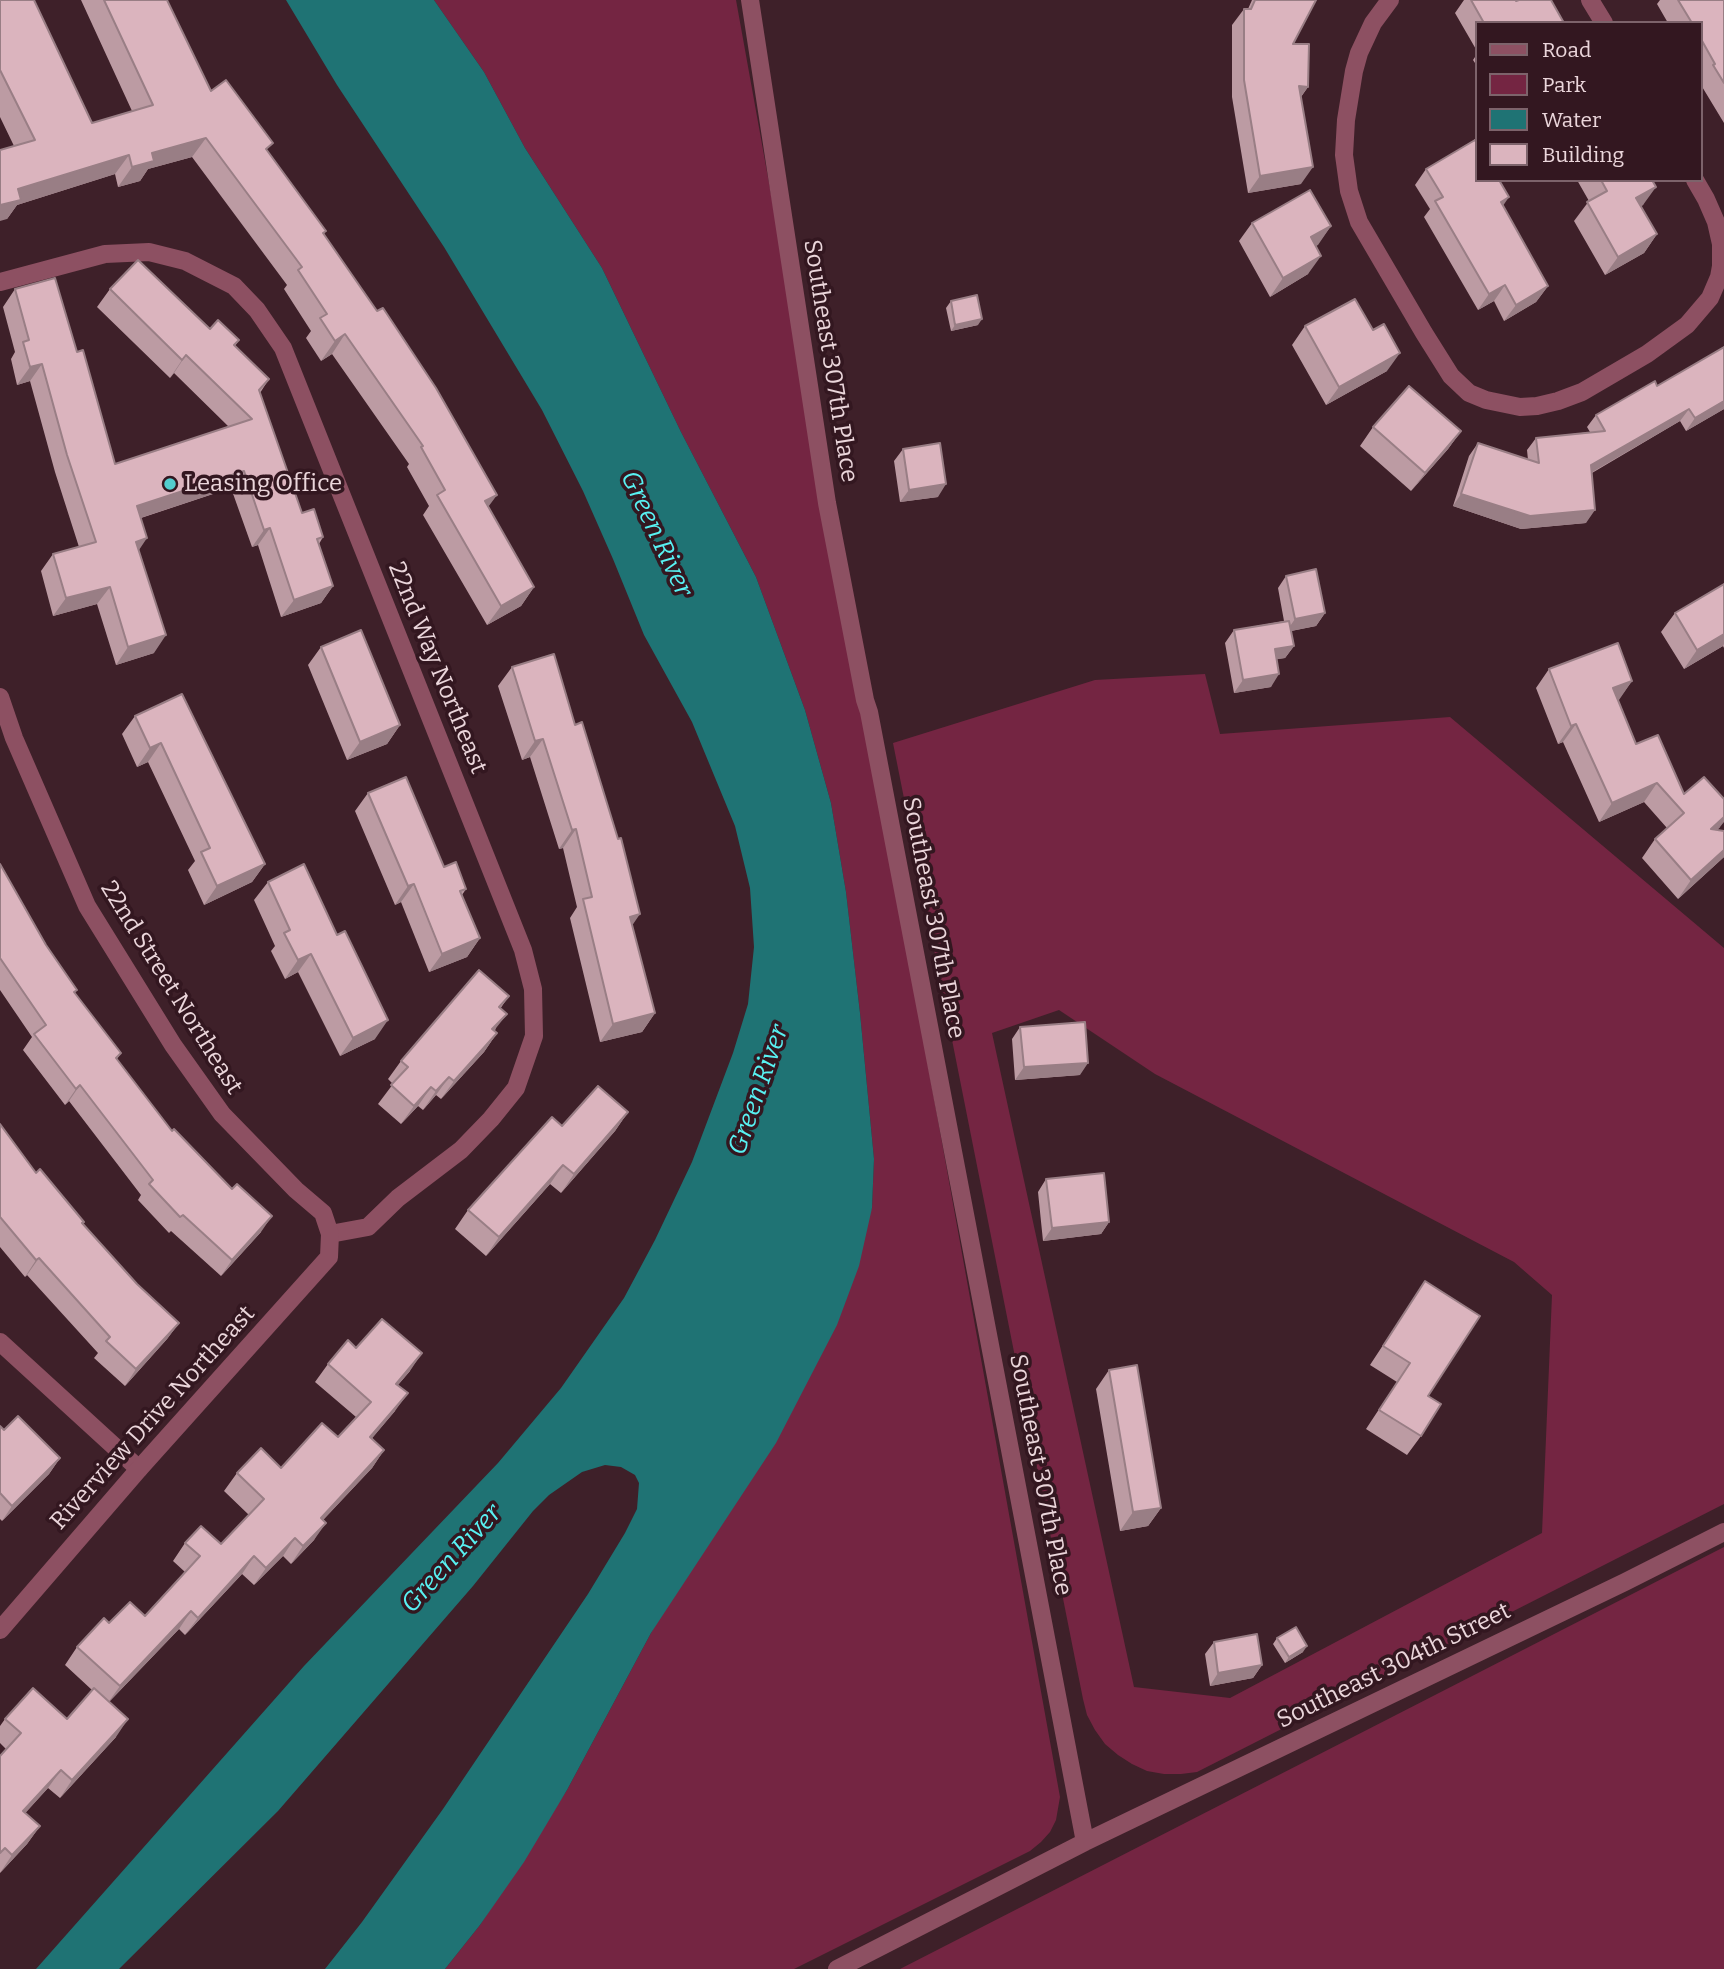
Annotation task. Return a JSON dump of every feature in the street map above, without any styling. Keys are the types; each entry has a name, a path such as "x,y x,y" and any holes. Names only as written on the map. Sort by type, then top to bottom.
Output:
{"street":[{"name":"Southeast 307th Place","path":"750,0 827,503 1085,1842"},
{"path":"1390,0 1373,23 1354,71 1346,120 1345,172 1359,222 1443,365 1469,393 1486,400 1520,407 1558,401 1582,391 1687,325 1710,298 1719,277 1722,256 1716,222 1696,182"},
{"path":"1590,0 1603,21"},
{"name":"22nd Way Northeast","path":"0,282 105,254 149,252 186,261 234,286 257,310 283,348 523,950 533,989 534,1036 516,1088 491,1119 460,1150 398,1198 368,1227 330,1234"},
{"name":"22nd Street Northeast","path":"0,697 14,738 87,906 173,1045 222,1114 296,1190 323,1213 330,1234"},
{"name":"Riverview Drive Northeast","path":"0,1630 139,1469 329,1257 330,1234"},
{"path":"0,1342 139,1469"},
{"name":"Southeast 304th Street","path":"837,1969 1085,1842 1724,1532"}],"green space":[{"path":"434,0 736,0 1060,1797 1056,1820 1050,1832 1030,1851 794,1969 445,1969 480,1925 567,1790 651,1633 872,1208 874,1159 846,892 831,803 805,710 756,577 681,432 602,268 525,148 484,72"},
{"path":"1205,674 1220,734 1450,717 1724,948 1724,1504 1197,1772 1181,1774 1147,1771 1132,1764 1105,1744 1087,1715 893,743 1095,680","holes":["1059,1010 1155,1074 1514,1262 1552,1295 1542,1533 1230,1698 1134,1687 992,1033"]},
{"path":"1724,1547 1724,1969 900,1969"}],"water":[{"name":"Green River","path":"286,0 434,0 484,72 525,148 602,268 681,432 756,577 805,710 831,803 846,892 860,1013 874,1159 872,1208 859,1266 837,1325 776,1443 651,1633 567,1790 524,1862 445,1969 325,1969 443,1809 588,1594 625,1533 637,1509 639,1483 635,1475 621,1467 605,1465 582,1472 549,1495 533,1511 473,1586 278,1811 119,1969 36,1969 304,1666 498,1463 561,1388 624,1298 655,1240 692,1162 733,1053 748,1004 754,947 750,888 735,826 692,722 644,635 583,491 542,410 444,247 337,85"}],"building":[{"path":"0,0 34,0 92,123 153,105 104,0 167,0 211,91 226,80 273,143 266,149 326,231 323,233 377,311 383,308 436,388 497,495 485,501 534,587 501,606 437,495 445,490 421,447 423,446 345,334 335,341 320,318 327,314 298,270 302,267 206,138 152,153 154,161 132,167 129,155 18,189 21,200 0,205 0,150 35,140 0,70"},
{"path":"1255,0 1316,0 1293,44 1309,44 1308,87 1299,86 1313,167 1260,176 1244,80 1244,9 1251,9"},
{"path":"1471,0 1551,0 1563,21 1483,21"},
{"path":"1678,0 1724,0 1724,83 1703,43 1703,21 1691,21"},
{"path":"1475,140 1476,182 1500,182 1509,197 1501,202 1548,286 1516,305 1505,285 1489,294 1435,201 1443,197 1426,169"},
{"path":"1602,182 1653,182 1656,187 1636,198 1657,234 1618,257 1587,202 1607,191"},
{"path":"1310,190 1331,226 1311,237 1321,256 1283,278 1252,223"},
{"path":"138,260 210,329 218,320 239,340 234,345 269,379 259,390 302,513 314,509 323,537 317,539 333,586 294,600 270,528 264,530 244,471 137,506 147,538 136,542 166,635 128,647 110,587 66,598 53,554 96,542 67,455 42,364 30,367 23,342 29,340 15,289 55,278 77,352 83,350 115,464 252,419 186,355 182,360 110,289"},
{"path":"977,295 982,319 955,325 951,301"},
{"path":"1355,299 1373,330 1384,324 1400,353 1339,387 1305,326"},
{"path":"1724,347 1724,401 1695,418 1689,409 1591,465 1595,510 1530,516 1461,494 1478,443 1539,463 1536,438 1605,431 1596,415 1655,381 1657,386"},
{"path":"1409,386 1461,431 1425,473 1373,427"},
{"path":"940,443 946,484 909,490 903,449"},
{"path":"1316,569 1325,613 1295,619 1286,576"},
{"path":"1724,584 1724,634 1697,650 1675,613"},
{"path":"1289,621 1294,646 1275,649 1279,674 1243,680 1234,630"},
{"path":"361,630 400,725 360,742 321,647"},
{"path":"1618,643 1632,681 1613,688 1636,744 1658,735 1684,794 1704,777 1724,799 1724,817 1711,829 1724,831 1724,850 1691,880 1655,839 1684,813 1657,783 1612,803 1576,724 1571,726 1549,669"},
{"path":"554,654 575,725 582,722 618,839 621,838 640,914 630,917 655,1013 613,1024 583,899 592,897 576,829 572,830 543,739 535,741 512,667"},
{"path":"182,694 265,864 217,886 201,852 210,848 161,743 150,748 135,716"},
{"path":"406,777 444,867 456,862 466,889 460,891 480,938 442,954 414,884 408,886 368,793"},
{"path":"0,864 46,945 77,990 74,992 121,1053 116,1058 172,1131 174,1129 232,1189 237,1184 272,1216 232,1260 183,1215 180,1217 149,1184 153,1180 80,1085 76,1089 34,1034 46,1025 0,958"},
{"path":"304,864 337,935 345,931 388,1020 353,1038 311,954 298,960 284,933 290,930 268,882"},
{"path":"479,970 509,996 499,1007 507,1014 492,1029 497,1033 454,1081 449,1077 436,1091 431,1087 414,1106 391,1085 408,1067 401,1061"},
{"path":"1085,1022 1088,1063 1024,1067 1020,1027"},
{"path":"598,1086 628,1112 574,1174 563,1165 499,1237 468,1210 552,1117 562,1126"},
{"path":"0,1124 36,1173 40,1169 84,1222 82,1223 137,1284 179,1323 136,1369 106,1341 110,1337 39,1258 36,1260 0,1217"},
{"path":"1104,1173 1109,1222 1052,1228 1046,1179"},
{"path":"1425,1281 1480,1316 1428,1396 1441,1404 1421,1436 1379,1410 1410,1363 1383,1346"},
{"path":"382,1319 422,1353 396,1384 408,1393 370,1437 384,1450 321,1518 326,1523 303,1546 295,1538 266,1568 254,1556 198,1618 191,1611 120,1686 77,1647 104,1618 109,1623 130,1602 145,1616 200,1556 185,1543 201,1526 221,1544 264,1499 237,1473 261,1448 281,1468 322,1423 338,1437 371,1402 328,1364 348,1340 356,1348"},
{"path":"1137,1365 1161,1508 1133,1512 1109,1370"},
{"path":"18,1416 60,1458 12,1506 0,1493 0,1426 4,1430"},
{"path":"1296,1627 1307,1646 1289,1657 1277,1638"},
{"path":"1257,1634 1262,1665 1218,1673 1214,1642"},
{"path":"33,1688 67,1719 94,1688 128,1719 72,1780 61,1770 23,1811 40,1826 12,1855 5,1848 0,1853 0,1756 21,1733 5,1719"}],"place":[{"name":"Leasing Office","path":"170,484"}]}
